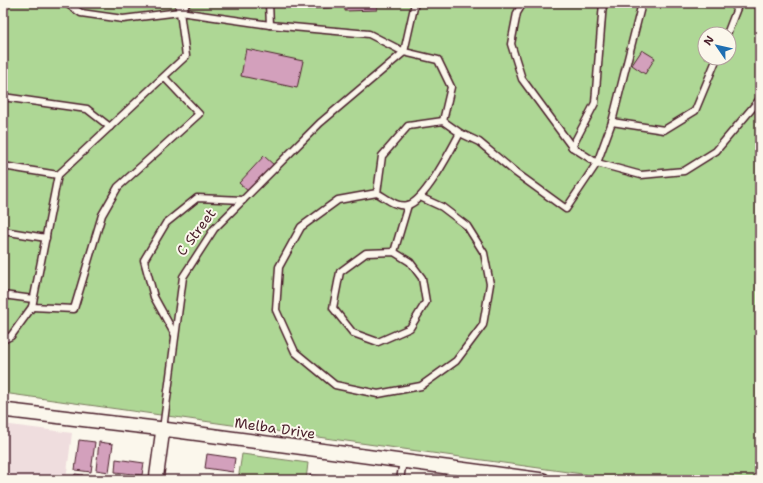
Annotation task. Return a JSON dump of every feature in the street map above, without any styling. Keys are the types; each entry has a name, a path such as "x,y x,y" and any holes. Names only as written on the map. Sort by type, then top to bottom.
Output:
{"street":[{"name":"Melba Drive","path":"3,410 163,429 403,461 468,475 543,480"},
{"name":"C Street","path":"156,480 163,429"}],"lane":[{"path":"66,3 81,13 123,19 180,12 270,25 369,34 404,52 438,60 451,87 443,121"},
{"path":"3,340 11,336 32,307 58,175 186,56 178,3"},
{"path":"180,12 188,3"},
{"path":"269,3 270,25"},
{"path":"404,52 415,3"},
{"path":"523,3 517,13 511,44 522,79 572,147 597,163 641,175 684,171 716,151 760,100"},
{"path":"572,147 595,103 603,3"},
{"path":"377,193 382,156 408,126 443,121 460,133 479,142 515,172 566,209 597,163 612,122 642,3"},
{"path":"730,26 739,3"},
{"name":"C Street","path":"163,429 183,277 214,230 243,200 320,122 404,52"},
{"path":"612,122 664,130 696,111 714,66"},
{"path":"32,307 74,309 102,215 118,187 198,114 164,77"},
{"path":"3,97 87,109 110,127"},
{"path":"420,197 442,208 467,226 484,253 490,284 483,325 456,361 421,386 378,394 335,385 295,352 276,310 279,268 301,226 338,200 377,193 396,204 408,205 420,197 448,156 460,133"},
{"path":"3,166 58,175"},
{"path":"175,335 154,297 144,260 166,223 198,198 243,200"},
{"path":"394,252 408,205"},
{"path":"3,231 46,238"},
{"path":"394,252 410,262 422,278 426,302 410,328 378,342 353,333 333,308 340,272 366,253 394,252"},
{"path":"3,295 34,299"},
{"path":"400,480 403,461"}],"shaded area":[{"path":"3,424 72,433 66,480 3,480"}],"green space":[{"path":"3,3 760,3 760,480 625,480 3,393"},
{"path":"242,454 308,463 306,480 238,480"}],"building":[{"path":"305,3 377,3 377,10 345,11 345,7 305,9"},
{"path":"246,49 303,61 297,88 241,76"},
{"path":"642,50 655,58 645,74 632,65"},
{"path":"264,156 275,166 250,193 239,183"},
{"path":"79,440 95,442 91,472 75,470"},
{"path":"99,442 113,444 109,472 96,470"},
{"path":"207,454 235,458 233,472 205,468"},
{"path":"116,459 144,463 142,475 115,472"},
{"path":"75,474 83,475 83,480 74,480"},
{"path":"310,475 348,480 309,480"},
{"path":"426,477 441,480 426,480"}]}
